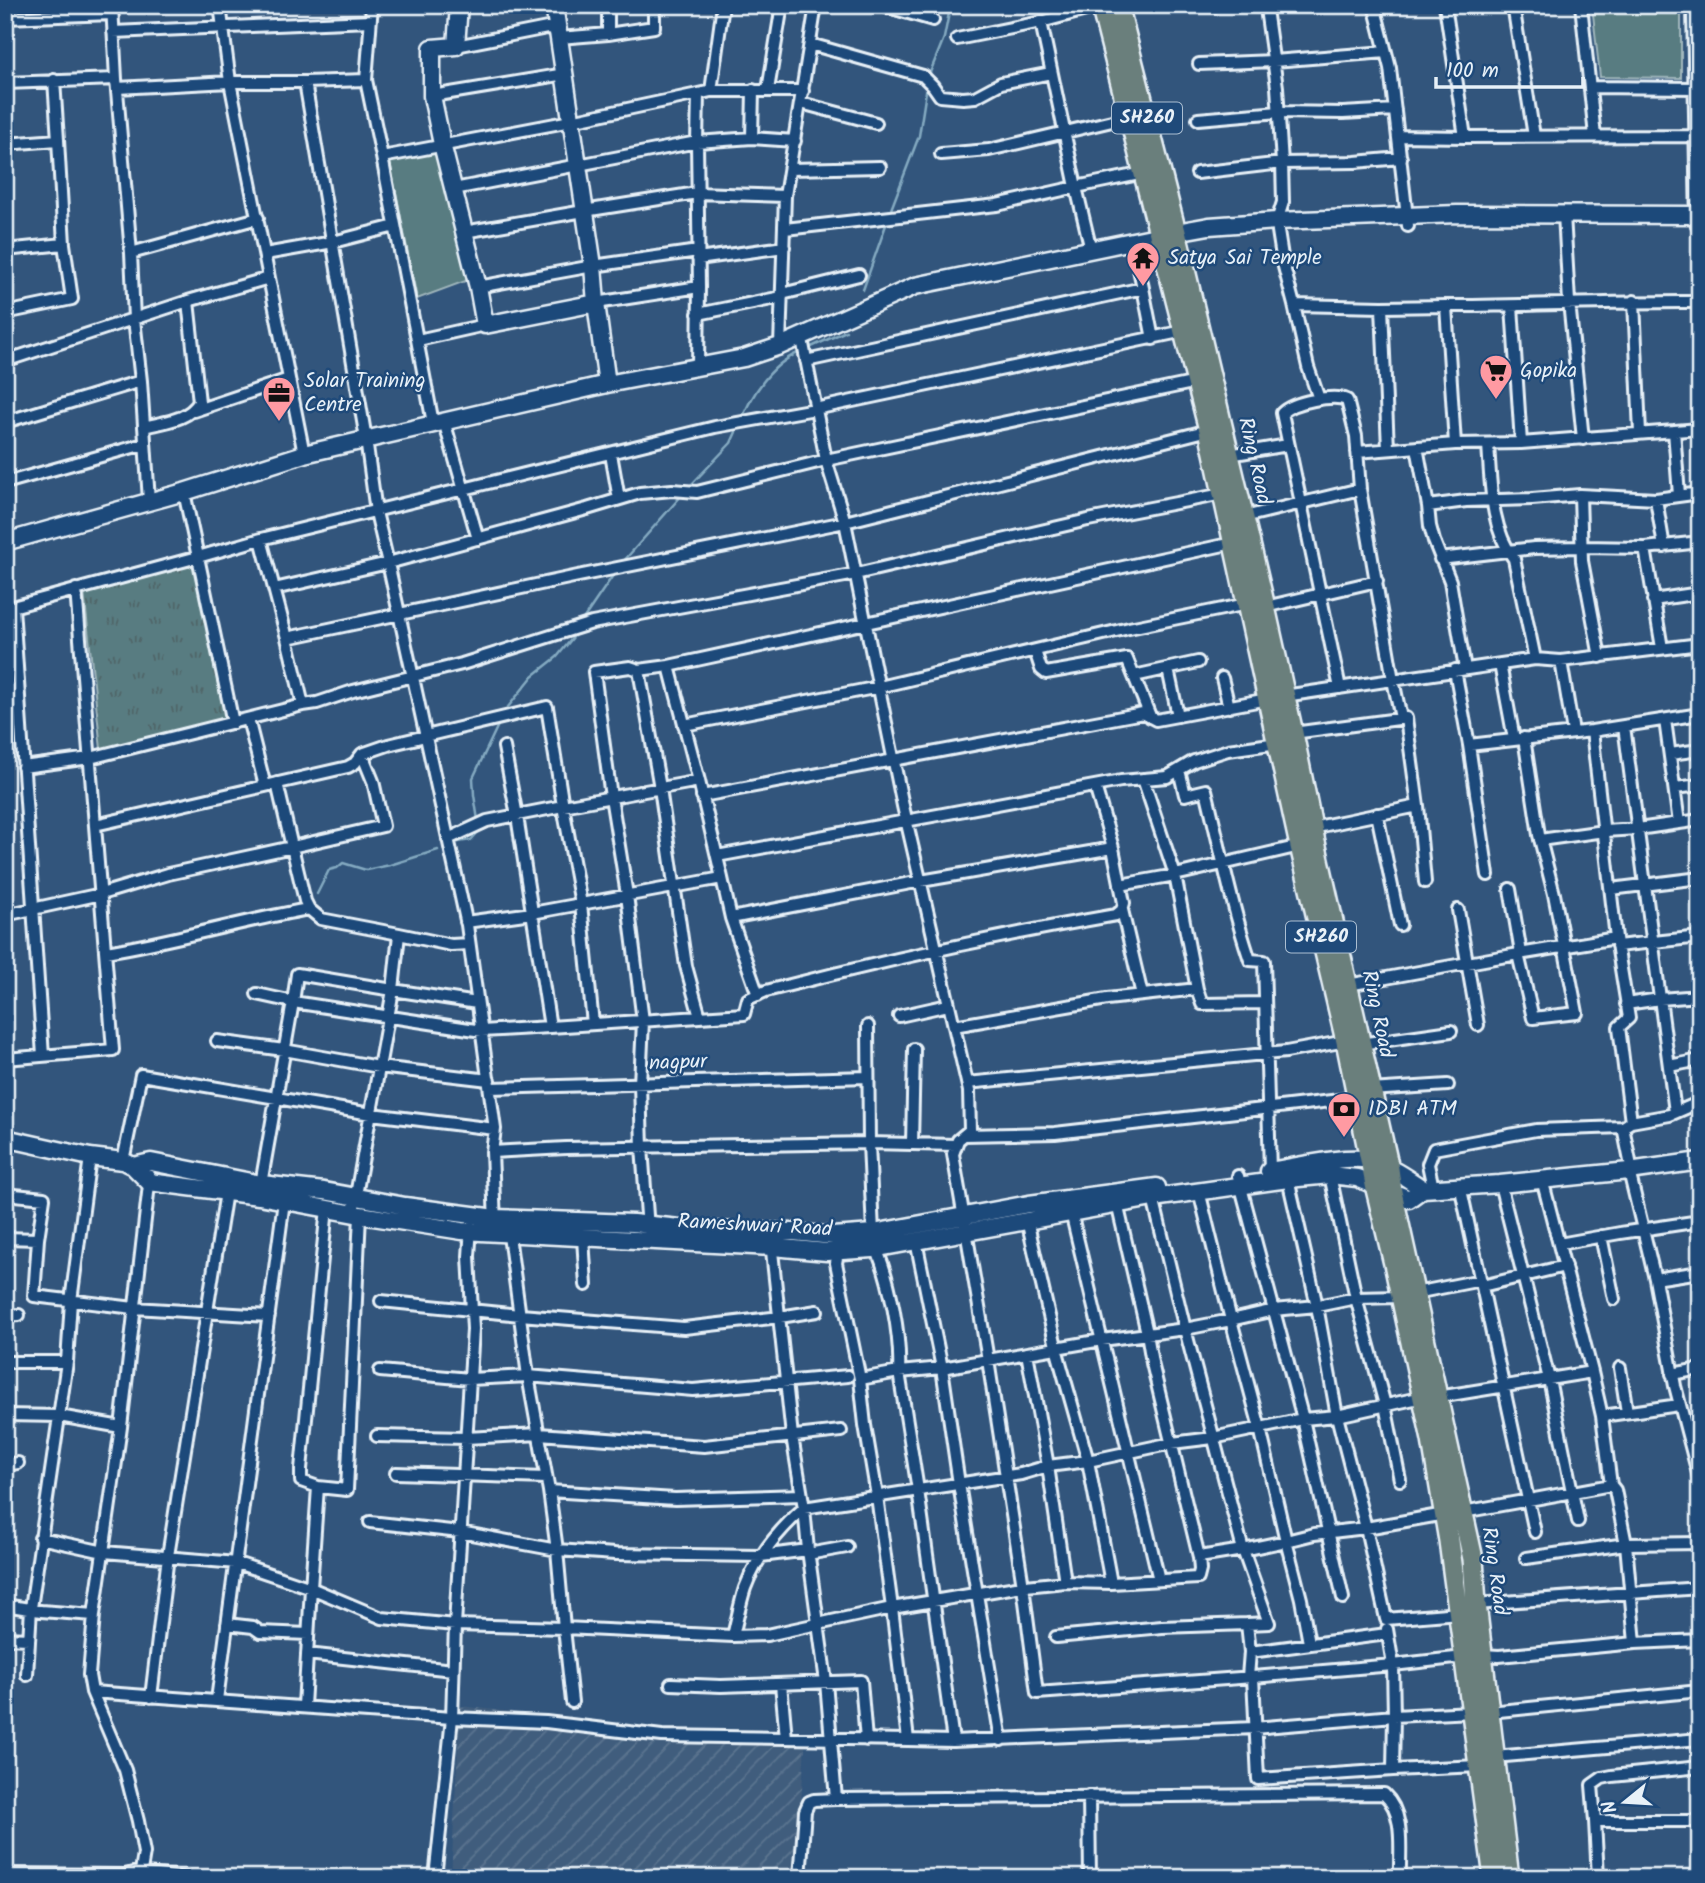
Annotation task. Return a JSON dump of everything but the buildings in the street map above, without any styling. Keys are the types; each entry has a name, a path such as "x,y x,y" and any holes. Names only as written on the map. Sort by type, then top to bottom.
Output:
{"highway":[{"name":"Ring Road","path":"1107,6 1129,117 1144,173 1169,238 1184,331 1233,543 1256,606"},
{"name":"Ring Road","path":"1107,6 1244,517 1256,606 1276,698 1312,828 1348,985 1353,1042"},
{"name":"Ring Road","path":"1286,738 1300,846 1353,1042 1364,1094 1389,1169 1375,1185"},
{"name":"Ring Road","path":"1364,1094 1375,1185 1408,1295 1454,1513 1487,1762 1509,1878"},
{"name":"Ring Road","path":"1487,1762 1494,1878"}],"street":[{"path":"220,5 230,82 304,454"},
{"path":"372,5 366,80 418,340 441,424 478,539"},
{"path":"456,46 459,5"},
{"path":"554,5 593,266 607,384"},
{"path":"608,5 608,34"},
{"path":"559,38 654,27 654,5"},
{"path":"711,91 723,5"},
{"path":"768,90 782,5"},
{"path":"780,346 785,196 816,5"},
{"path":"881,5 933,20"},
{"path":"1374,5 1390,68 1407,221"},
{"path":"1445,5 1465,137"},
{"path":"1513,5 1534,136"},
{"path":"1581,5 1595,135"},
{"path":"441,424 746,366 802,347 917,295 1197,232 1407,221 1457,214 1565,219 1699,220 1693,5"},
{"path":"957,39 1107,6"},
{"path":"5,18 112,9 149,501"},
{"path":"1267,16 1274,61 1282,163 1283,202 1278,226 1283,263 1318,399"},
{"path":"113,32 370,21"},
{"path":"1041,22 1091,250"},
{"path":"485,325 432,96 432,48 456,46 547,28 553,29 559,38"},
{"path":"810,44 923,76 940,96 975,97 1001,83 1051,73"},
{"path":"1199,64 1386,52"},
{"path":"432,96 565,74"},
{"path":"5,83 54,80 117,83 366,80"},
{"path":"5,313 72,299 64,244 54,80"},
{"path":"305,82 367,443 376,512 401,614 466,922 495,1129 492,1152 502,1226 520,1315 557,1550 572,1702"},
{"path":"1590,87 1695,88"},
{"path":"752,138 753,90"},
{"path":"382,157 711,91 803,91"},
{"path":"698,94 698,366"},
{"path":"801,103 876,123"},
{"path":"1198,119 1279,112 1343,113 1395,110"},
{"path":"941,155 989,150 1129,117"},
{"path":"1398,135 1698,136"},
{"path":"454,189 697,142 752,138 795,141"},
{"path":"5,144 58,140"},
{"path":"1197,173 1282,163 1345,163 1401,158"},
{"path":"790,169 880,167"},
{"path":"785,229 997,205 1144,173"},
{"path":"464,232 697,193 785,196"},
{"path":"131,253 258,218"},
{"path":"1565,219 1569,302 1583,439"},
{"path":"265,254 333,242 395,226"},
{"path":"5,250 64,244"},
{"path":"802,347 915,286 1091,250 1134,245"},
{"path":"1134,245 1153,339"},
{"path":"478,287 593,266 784,247"},
{"path":"698,314 859,275"},
{"path":"5,361 188,301 269,278"},
{"path":"418,340 596,303 699,287"},
{"path":"5,542 149,501 185,496 367,443 607,384 744,358 780,346 802,347 1143,288"},
{"path":"188,301 199,402 194,411"},
{"path":"1634,301 1640,433"},
{"path":"1294,305 1382,307 1700,302"},
{"path":"1446,306 1455,444"},
{"path":"1512,306 1521,443"},
{"path":"1382,307 1388,449"},
{"path":"43,1056 9,608 261,539 715,427 815,409 1184,331"},
{"path":"802,347 825,460 845,522 906,820 969,1091 970,1130 960,1140 953,1154 988,1360 1037,1693 1635,1643 1700,1640"},
{"path":"144,427 184,416 289,379"},
{"path":"5,422 141,381"},
{"path":"274,589 388,563 639,493 672,490 697,492 825,460 1197,382"},
{"path":"1340,688 1282,412 1318,399 1341,397 1347,400 1354,426 1360,489 1401,718"},
{"path":"1357,452 1455,444 1488,445 1583,439 1700,429"},
{"path":"287,638 845,522 1209,430"},
{"path":"1674,431 1679,495"},
{"path":"185,496 304,454 367,443"},
{"path":"5,483 144,444"},
{"path":"1229,455 1288,445"},
{"path":"1488,445 1493,501 1501,536 1514,559 1535,659"},
{"path":"1417,447 1430,526 1450,582 1469,745 1488,875"},
{"path":"611,454 619,499"},
{"path":"1244,517 1360,489"},
{"path":"1428,506 1466,501 1580,495 1656,499 1700,493"},
{"path":"23,767 90,758 303,705 317,704 353,691 462,664 592,623 856,574 1088,520 1223,494"},
{"path":"1580,495 1581,547 1600,657"},
{"path":"185,496 233,723"},
{"path":"1656,499 1664,547"},
{"path":"261,539 303,705"},
{"path":"1440,559 1507,550 1645,548 1700,542"},
{"path":"502,1226 648,1233 640,1084 643,1021 628,895 594,672 630,667 639,670 669,666 1233,543"},
{"path":"1645,548 1662,648"},
{"path":"684,725 879,687 1129,628 1321,594 1377,581"},
{"path":"5,1059 113,1050 76,589"},
{"path":"1653,600 1700,593"},
{"path":"702,796 1143,713 1156,720 1460,669 1535,659 1561,661 1600,657 1700,644"},
{"path":"1035,651 1041,669 1046,674 1127,659 1150,716"},
{"path":"1561,661 1573,732"},
{"path":"1134,676 1198,662"},
{"path":"1500,664 1554,894 1577,1013 1533,1018 1510,889"},
{"path":"669,666 731,918 758,995"},
{"path":"1168,669 1178,716"},
{"path":"639,670 660,788 686,966 700,1017"},
{"path":"1222,678 1229,707"},
{"path":"95,825 348,766 355,763 362,754 388,745 547,707 581,904 593,1024"},
{"path":"1469,745 1592,731 1700,714"},
{"path":"717,856 1095,786 1167,777 1194,761 1228,750 1406,718 1425,882"},
{"path":"248,719 265,786"},
{"path":"1665,719 1679,823"},
{"path":"1624,726 1675,1112"},
{"path":"1592,731 1617,942 1629,1018 1619,1027 1630,1171 1656,1279 1672,1374 1700,1481"},
{"path":"503,747 517,816 550,1027"},
{"path":"1670,754 1700,750"},
{"path":"5,915 101,894 168,874 383,826 373,781 362,754"},
{"path":"1179,770 1185,795 1206,790 1236,919 1250,960 1264,961 1270,1171"},
{"path":"1143,779 1175,875 1202,1004 1265,1003"},
{"path":"448,839 487,821 699,781"},
{"path":"277,783 309,909 321,919 451,944 469,944"},
{"path":"1675,788 1700,785"},
{"path":"1095,786 1114,848 1124,903 1122,910 1142,995"},
{"path":"1312,828 1418,806"},
{"path":"1377,814 1400,925"},
{"path":"1540,840 1700,820"},
{"path":"1121,886 1300,846"},
{"path":"731,918 921,881 1114,848"},
{"path":"466,922 532,913 722,878"},
{"path":"1611,889 1700,878"},
{"path":"106,952 155,944 266,916 309,909"},
{"path":"257,993 293,1002 482,1031 744,1014 748,999 766,991 937,950 1116,915 1122,910"},
{"path":"1458,910 1478,1025"},
{"path":"327,1208 301,1481 318,1487 346,1490 356,1208 393,990 399,934"},
{"path":"1348,985 1563,947 1700,937"},
{"path":"260,1190 297,974 477,1003"},
{"path":"954,1026 1107,999 1197,989"},
{"path":"1626,1004 1700,996"},
{"path":"899,1016 948,1005"},
{"path":"868,1026 869,1143 874,1240 887,1282 894,1318 900,1358 899,1372 953,1741"},
{"path":"967,1083 1286,1052 1451,1031"},
{"name":"nagpur","path":"217,1041 284,1049 489,1084 640,1084 868,1077"},
{"path":"912,1144 914,1049"},
{"path":"1669,1066 1700,1060"},
{"path":"128,1164 141,1075 371,1114 495,1129"},
{"path":"492,1152 566,1148 912,1144 1055,1133 1267,1110 1364,1094 1448,1085"},
{"path":"1428,1189 1429,1164 1434,1149 1536,1130 1627,1124 1675,1112 1700,1102"},
{"path":"5,1138 128,1164 151,1162 260,1190 324,1191 356,1208"},
{"path":"27,1675 31,1608 67,1362 71,1301 90,1157"},
{"path":"836,1799 826,1682 792,1436 771,1240 793,1233 874,1240 1238,1181 1270,1171 1340,1160 1370,1160 1428,1189 1630,1171 1700,1161"},
{"path":"5,1874 89,1876 125,1875 141,1871 144,1853 125,1770 92,1692 89,1675 94,1615 121,1427 151,1162"},
{"path":"128,1164 149,1182"},
{"path":"1330,1175 1356,1298 1385,1405 1400,1480"},
{"name":"Rameshwari Road","path":"149,1182 226,1192 260,1190 284,1201 327,1208 356,1208 583,1238 648,1233 771,1240 838,1252 874,1240 916,1241 964,1224 1027,1220 1071,1212 1116,1199 1153,1198 1199,1191 1238,1181 1330,1175 1375,1185 1409,1199 1428,1189"},
{"path":"1288,1179 1317,1306 1337,1416 1386,1619 1393,1665 1393,1770"},
{"path":"1542,1179 1602,1416 1611,1485 1615,1490 1626,1544 1635,1643"},
{"path":"1238,1181 1303,1419 1343,1598"},
{"path":"1500,1184 1549,1378 1578,1521"},
{"path":"1460,1185 1535,1532"},
{"path":"1199,1191 1260,1428 1309,1643"},
{"path":"151,1697 167,1556 226,1192"},
{"path":"5,1194 44,1198 34,1296 134,1308 269,1315"},
{"path":"1056,1637 1162,1627 1269,1623 1243,1550 1153,1198"},
{"path":"40,1538 104,1552 237,1563 312,1588 382,1618 455,1625 733,1636 767,1635 892,1608 1023,1586 1198,1578 1199,1557 1116,1199"},
{"path":"217,1700 284,1201"},
{"path":"1071,1212 1159,1580"},
{"path":"1027,1220 1056,1349 1088,1461 1111,1583"},
{"path":"1559,1244 1700,1221"},
{"path":"435,1878 452,1718 473,1329 469,1256 471,1223"},
{"path":"1601,1236 1615,1299"},
{"path":"5,1238 38,1239"},
{"path":"583,1238 586,1285"},
{"path":"916,1241 942,1368 958,1484 1001,1740"},
{"path":"838,1252 836,1263 860,1379 877,1496 908,1740"},
{"path":"860,1379 1185,1329 1274,1310 1317,1306 1356,1298 1408,1295 1523,1276 1564,1266"},
{"path":"1656,1279 1700,1272"},
{"path":"381,1301 684,1328 817,1311"},
{"path":"5,1316 19,1314"},
{"path":"1027,1353 1048,1466 1065,1582"},
{"path":"5,1362 67,1362"},
{"path":"1620,1368 1627,1412"},
{"path":"1672,1374 1700,1369"},
{"path":"380,1371 470,1379 528,1376 693,1390 848,1376"},
{"path":"733,1636 744,1590 754,1567 780,1529 804,1508 1006,1476 1048,1466 1088,1461 1129,1451 1213,1438 1303,1419 1337,1416 1430,1397 1592,1372"},
{"path":"1602,1416 1679,1405"},
{"path":"5,1415 59,1416 121,1427"},
{"path":"377,1436 466,1438 539,1434 704,1446 841,1431"},
{"path":"1688,1440 1700,1438"},
{"path":"5,1465 18,1464"},
{"path":"396,1473 546,1478"},
{"path":"1199,1557 1611,1485"},
{"path":"304,1706 318,1487"},
{"path":"549,1492 675,1499 801,1495"},
{"path":"370,1522 460,1532 557,1550 615,1554 761,1556 847,1547"},
{"path":"1526,1558 1626,1544 1700,1543"},
{"path":"1386,1619 1700,1588"},
{"path":"5,1605 94,1615"},
{"path":"227,1624 253,1627 260,1632 308,1634"},
{"path":"1247,1624 1258,1795"},
{"path":"1250,1652 1387,1634"},
{"path":"5,1638 29,1639"},
{"path":"307,1654 453,1670"},
{"path":"671,1684 721,1686 862,1681 866,1740"},
{"path":"781,1684 786,1738"},
{"path":"92,1692 546,1723 662,1736 953,1741 1254,1728 1480,1712 1700,1691"},
{"path":"1258,1779 1487,1762 1700,1739"},
{"path":"1598,1878 1592,1793 1592,1786 1596,1781 1612,1776 1700,1767"},
{"path":"800,1878 805,1811 809,1802 814,1800 1384,1794 1392,1801 1398,1818 1400,1878"},
{"path":"1089,1796 1090,1878"},
{"path":"1595,1821 1700,1821"},
{"path":"134,1873 188,1878"}],"shaded area":[{"path":"460,1706 805,1745 796,1878 451,1878"}],"green space":[{"path":"1592,5 1681,5 1681,78 1600,77"},
{"path":"438,150 471,279 417,299 390,162"},
{"path":"196,563 236,717 101,749 84,592"}],"waterway":[{"path":"929,75 944,38 949,5"},
{"path":"890,212 919,136 927,85"},
{"path":"863,290 887,222"},
{"path":"807,349 846,331"},
{"path":"742,418 752,398 772,371 800,352"},
{"path":"689,487 731,443 736,432"},
{"path":"622,563 682,495"},
{"path":"584,618 616,571"},
{"path":"508,707 533,676 557,657 574,636"},
{"path":"478,820 473,778 500,721"},
{"path":"452,843 471,840 479,827"},
{"path":"317,894 329,870 343,863 366,870 438,850"}],"place":[{"name":"Satya Sai Temple","path":"1143,288"},
{"name":"Gopika","path":"1496,401"},
{"name":"Solar Training Centre","path":"279,423"},
{"name":"IDBI ATM","path":"1344,1139"}]}
